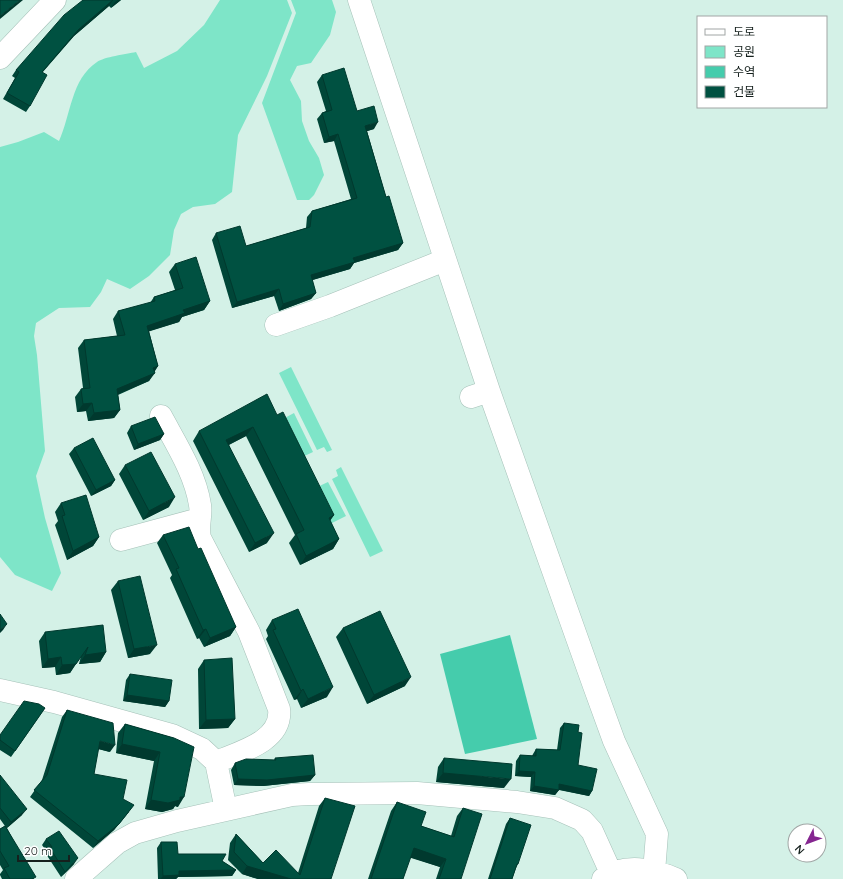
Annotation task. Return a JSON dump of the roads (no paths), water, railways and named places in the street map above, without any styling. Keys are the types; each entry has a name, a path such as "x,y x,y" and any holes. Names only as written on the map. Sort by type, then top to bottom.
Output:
{"street":[{"path":"0,58 55,0"},
{"path":"359,0 445,260 480,394 614,741 657,834 654,872"},
{"path":"276,324 330,306 445,260"},
{"path":"161,416 191,472 201,506 197,528 200,538 249,632 280,709 280,715 276,727 267,737 258,744 216,762"},
{"path":"121,540 199,518"},
{"path":"0,690 54,702 172,735 202,749 216,762 226,810"},
{"path":"76,879 117,843 135,833 177,821 292,795 417,793 517,802 555,808 582,820 592,831 607,876 638,869 676,879"}],"water":[{"path":"510,635 537,739 465,754 440,654"}]}
